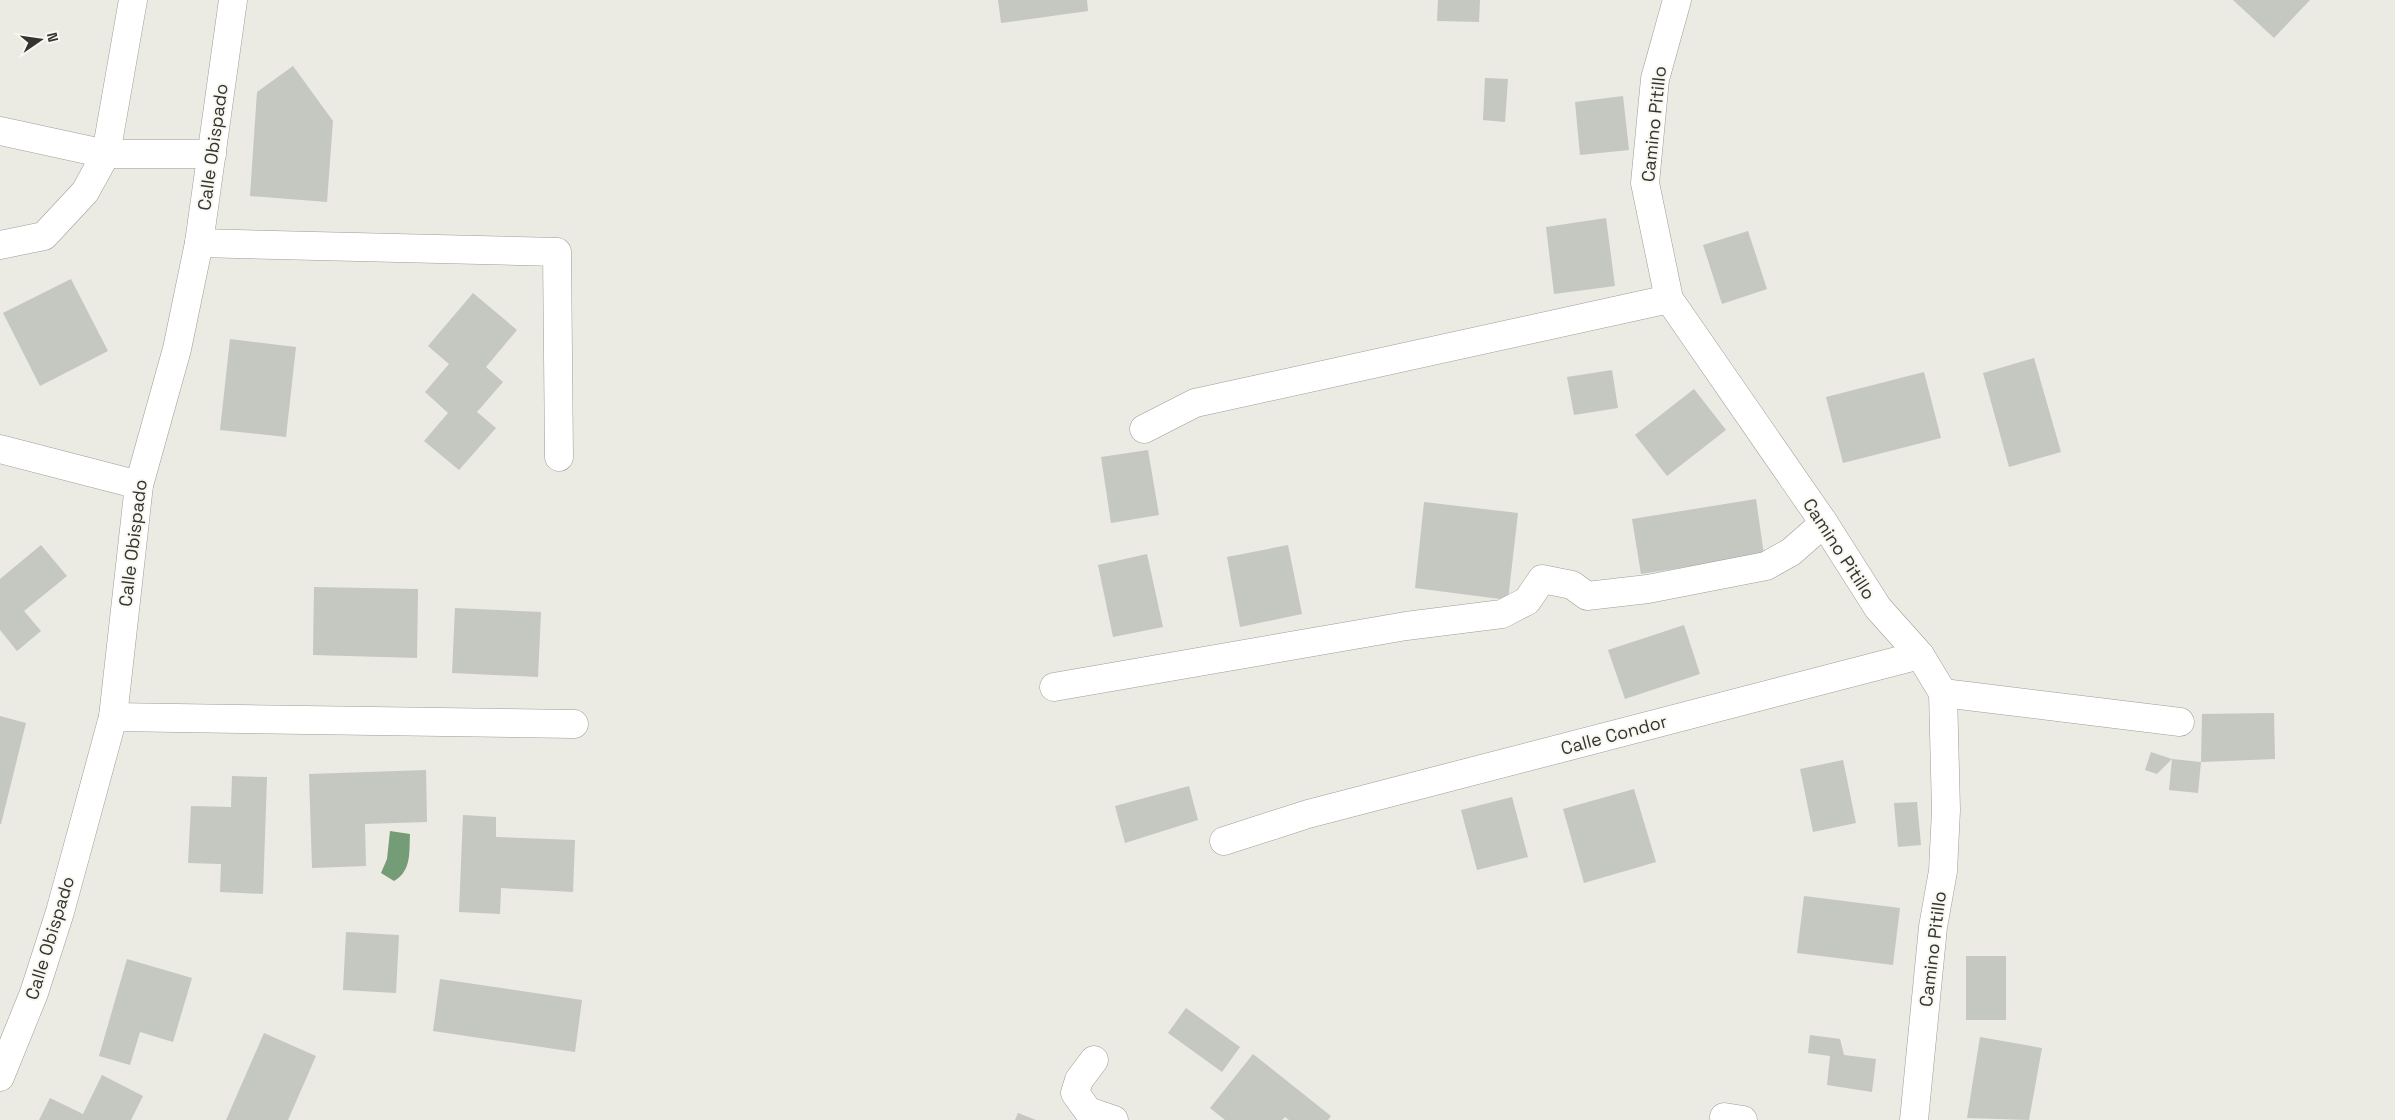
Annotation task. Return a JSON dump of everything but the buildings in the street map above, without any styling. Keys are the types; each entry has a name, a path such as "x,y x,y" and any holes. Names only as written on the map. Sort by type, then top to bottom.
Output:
{"street":[{"path":"1,248 44,236 85,192 106,154 133,0"},
{"name":"Calle Obispado","path":"0,1077 34,993 60,912 113,717 138,485 177,349 199,243 233,0"},
{"name":"Camino Pitillo","path":"1678,0 1655,79 1645,183 1669,299 1824,523 1878,608 1920,655 1943,693 1946,810 1943,871 1934,927 1914,1120"},
{"path":"0,131 106,154 212,154"},
{"path":"199,243 557,252 559,457"},
{"path":"1144,429 1194,402 1669,299"},
{"path":"0,449 138,485"},
{"path":"1054,688 1406,626 1502,614 1527,601 1542,579 1572,585 1588,596 1648,589 1766,566 1791,552 1824,523"},
{"name":"Calle Condor","path":"1224,841 1308,814 1920,655"},
{"path":"1943,693 2180,722"},
{"path":"113,717 574,724"},
{"path":"1094,1060 1079,1080 1075,1093 1088,1111 1114,1120"}],"shaded area":[{"path":"390,831 410,834 407,866 400,877 394,881 381,873 387,859"}]}
